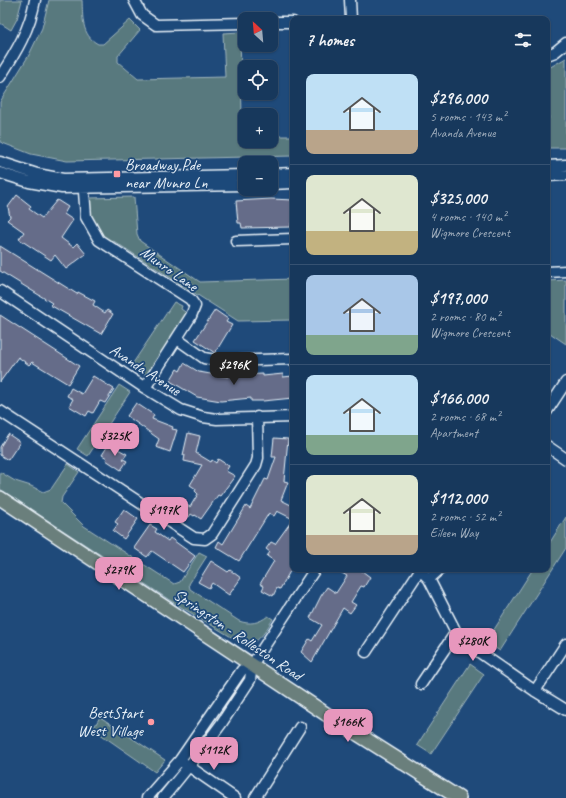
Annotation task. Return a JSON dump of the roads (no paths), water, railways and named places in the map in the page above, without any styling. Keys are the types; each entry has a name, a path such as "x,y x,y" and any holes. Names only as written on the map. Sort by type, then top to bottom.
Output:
{"main road":[{"name":"Springston - Rolleston Road","path":"0,498 326,714 459,798"}],"street":[{"path":"0,77 20,44 29,25 35,0"},
{"path":"134,0 142,16 156,25 238,23"},
{"path":"350,0 351,16"},
{"path":"278,22 290,22"},
{"path":"550,54 555,52 566,43"},
{"path":"0,162 36,174 83,184 238,185"},
{"path":"550,166 566,165"},
{"path":"0,173 44,186 238,175"},
{"path":"278,174 290,173"},
{"path":"550,176 566,175"},
{"path":"278,184 290,183"},
{"name":"Munro Lane","path":"83,184 86,217 99,240 193,302 195,306 177,340 145,388"},
{"path":"236,241 290,240"},
{"path":"550,272 566,271"},
{"name":"Avanda Avenue","path":"0,291 145,388 181,410 203,417 228,419 290,417"},
{"path":"177,340 204,358 220,362 290,359"},
{"path":"550,406 566,382"},
{"path":"0,410 194,538 205,539 212,534 256,465 258,458 257,417"},
{"path":"550,448 566,459"},
{"path":"163,798 189,767 221,724 250,680 252,665 313,572"},
{"path":"366,652 417,572"},
{"path":"422,572 429,579 456,632 475,650 535,691 566,710"},
{"path":"429,579 437,572"},
{"path":"421,684 456,632"},
{"path":"535,691 566,644"},
{"path":"147,798 180,760 242,670 252,665"},
{"path":"255,798 300,727"},
{"path":"180,760 235,798"}],"place":[{"name":"Broadway Pde near Munro Ln","path":"117,174"},
{"name":"BestStart West Village","path":"151,722"}]}
